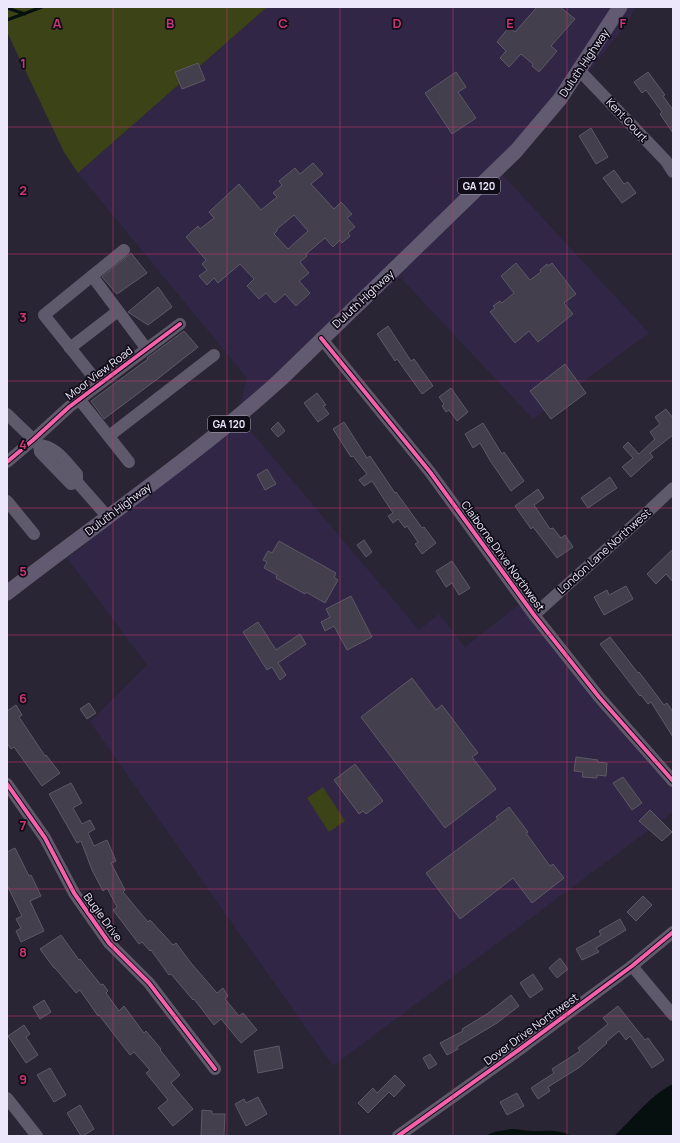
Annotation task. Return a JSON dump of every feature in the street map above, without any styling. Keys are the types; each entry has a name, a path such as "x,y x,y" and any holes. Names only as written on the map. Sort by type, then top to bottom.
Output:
{"main road":[{"name":"Duluth Highway","path":"7,593 192,453 245,411 281,379 321,338 516,151 560,99 620,7"}],"street":[{"name":"Kent Court","path":"579,70 666,161 673,172"},
{"path":"99,384 44,315 124,250"},
{"path":"92,276 146,348"},
{"path":"70,348 118,311"},
{"name":"Moor View Road","path":"7,462 36,443 69,407 79,399 180,324"},
{"name":"Claiborne Drive Northwest","path":"321,338 430,472 534,615 599,697 672,777"},
{"path":"109,436 214,355"},
{"path":"79,399 129,462"},
{"path":"7,414 36,443 47,446 57,453 62,466 77,474 77,482 107,516"},
{"name":"London Lane Northwest","path":"534,615 673,488"},
{"path":"7,501 34,534"},
{"name":"Bugle Drive","path":"7,784 45,838 74,893 109,943 149,983 216,1069"},
{"name":"Dover Drive Northwest","path":"398,1136 520,1049 632,966 673,932"},
{"path":"632,966 673,1015"},
{"path":"7,1098 37,1136"}],"shaded area":[{"path":"267,7 636,7 626,25 551,118 501,173 649,333 533,419 400,277 237,415 247,378 78,173"},
{"path":"237,415 419,630 439,614 465,647 522,602 673,781 673,812 333,1066 90,722 147,665 67,558 150,492"},
{"path":"673,1084 673,1136 614,1136 649,1101"},
{"path":"511,1129 558,1131 572,1136 486,1136 494,1132"}],"green space":[{"path":"7,7 267,7 78,173 64,152 7,32"},
{"path":"323,787 345,821 329,832 307,798"}],"building":[{"path":"537,7 560,7 575,19 551,46 557,51 539,72 532,66 533,64 521,54 509,67 500,58 506,51 497,42 509,27 515,32"},
{"path":"198,63 205,80 182,89 175,72"},
{"path":"456,72 466,87 458,92 476,118 452,134 425,93"},
{"path":"648,72 665,95 663,96 673,110 673,133 660,114 662,112 646,90 642,93 634,82"},
{"path":"591,128 608,157 596,164 579,136"},
{"path":"313,163 323,174 311,184 334,209 341,202 352,214 347,218 355,227 348,233 350,236 342,243 340,240 333,247 325,238 306,254 307,256 300,262 309,273 299,281 310,293 296,306 285,294 275,303 266,293 259,299 247,286 254,279 240,264 218,283 214,278 207,285 199,276 207,270 202,264 206,260 186,237 198,226 200,229 214,218 209,212 239,184 261,210 277,197 273,193 282,185 279,181 295,168 300,174","holes":["294,215 308,231 288,249 274,234 277,229"]},
{"path":"614,170 624,184 628,182 636,193 622,203 603,178"},
{"path":"131,253 147,273 117,294 102,277"},
{"path":"516,263 530,280 541,272 540,270 547,264 548,266 552,263 576,294 564,303 573,314 538,342 529,331 515,343 490,312 495,308 493,306 500,301 502,303 514,293 501,276"},
{"path":"158,287 172,307 148,325 128,312"},
{"path":"388,326 411,361 414,359 433,386 422,394 397,359 395,361 377,334"},
{"path":"184,331 198,347 104,419 91,401"},
{"path":"565,364 586,393 551,419 530,391"},
{"path":"451,388 468,412 457,421 449,410 446,412 442,406 444,404 439,397"},
{"path":"317,393 326,405 323,406 329,414 318,422 304,403"},
{"path":"666,409 673,418 673,435 650,453 653,457 631,477 622,467 633,458 623,447 628,442 639,454 655,439 650,432 660,424 655,417"},
{"path":"278,422 285,431 278,437 271,429"},
{"path":"344,422 367,458 370,456 395,493 396,492 422,528 424,527 436,543 422,554 415,544 418,542 407,526 405,528 398,519 393,523 388,516 393,513 372,481 364,486 359,480 367,474 353,456 351,457 333,429"},
{"path":"483,423 502,454 504,452 524,481 511,491 480,443 473,448 465,434"},
{"path":"267,469 276,484 265,490 257,475"},
{"path":"610,477 617,488 588,508 581,498"},
{"path":"538,489 544,498 534,505 550,529 553,528 561,538 565,535 573,547 557,558 533,527 531,529 515,506"},
{"path":"364,540 372,552 366,557 357,545"},
{"path":"279,541 336,573 334,577 338,580 325,603 276,578 277,575 264,568 267,562 263,560 268,551 272,553"},
{"path":"673,549 673,582 666,574 656,584 647,574"},
{"path":"452,561 470,588 459,595 452,583 446,587 436,571"},
{"path":"626,586 633,599 604,615 594,597 607,590 609,595"},
{"path":"351,596 372,637 347,650 334,626 325,631 321,622 330,617 326,609"},
{"path":"258,622 276,650 300,634 306,644 278,663 286,675 280,680 272,667 267,670 243,632"},
{"path":"610,637 664,705 667,703 673,712 673,737 651,702 648,704 641,695 640,696 600,644"},
{"path":"412,678 436,710 442,705 478,753 472,757 496,789 445,828 361,717"},
{"path":"89,703 96,713 87,719 80,709"},
{"path":"16,705 22,715 19,717 45,756 46,755 60,773 42,786 14,747 11,749 7,743 7,711"},
{"path":"576,757 598,760 597,762 607,763 606,776 597,775 597,778 582,777 583,772 574,771"},
{"path":"355,764 383,801 366,814 363,811 359,814 334,780"},
{"path":"623,777 642,803 632,810 613,783"},
{"path":"71,783 82,803 73,808 82,824 90,820 95,829 88,833 94,846 107,840 116,861 111,863 125,890 123,892 148,922 150,920 173,945 176,943 217,993 223,988 228,996 225,999 239,1016 243,1013 257,1030 241,1043 221,1019 214,1025 194,999 193,1000 171,974 169,975 151,950 150,951 142,942 139,944 113,910 117,907 107,888 103,891 92,870 81,841 77,843 49,794"},
{"path":"509,807 528,832 526,833 550,866 553,864 564,878 532,903 513,878 460,919 426,873 498,819 496,817"},
{"path":"650,810 672,832 662,841 639,821"},
{"path":"15,848 29,876 31,875 41,896 30,901 44,931 21,942 16,931 21,928 16,919 22,916 7,885 7,852"},
{"path":"643,896 652,905 636,921 627,912"},
{"path":"620,919 626,930 596,948 599,952 582,960 576,949 601,935 599,931"},
{"path":"61,935 79,960 80,959 101,985 103,984 108,991 106,993 119,1011 124,1006 144,1033 146,1031 161,1049 160,1050 180,1075 171,1083 193,1109 173,1126 158,1108 168,1100 146,1073 150,1070 134,1052 130,1055 99,1015 98,1016 80,990 76,993 40,949"},
{"path":"560,958 568,969 557,978 549,968"},
{"path":"533,974 543,989 530,998 520,983"},
{"path":"511,995 519,1006 497,1023 457,1047 458,1049 447,1055 440,1043 463,1031 462,1029 487,1014"},
{"path":"44,1000 51,1012 40,1019 33,1007"},
{"path":"618,1006 645,1040 648,1038 664,1060 652,1068 630,1036 626,1040 619,1031 580,1067 548,1087 550,1091 538,1099 531,1088 554,1073 552,1069 580,1051 578,1048 608,1024 603,1018"},
{"path":"24,1025 30,1034 26,1037 38,1055 26,1063 8,1036"},
{"path":"279,1046 283,1068 258,1073 254,1051"},
{"path":"430,1054 437,1064 429,1069 423,1058"},
{"path":"50,1068 66,1095 54,1102 37,1075"},
{"path":"395,1075 405,1085 394,1097 389,1092 368,1113 358,1103 373,1088 377,1093"},
{"path":"517,1093 524,1106 507,1115 500,1102"},
{"path":"258,1097 267,1114 246,1126 235,1104 244,1099 246,1103"},
{"path":"80,1105 94,1129 83,1136 81,1136 67,1113"},
{"path":"202,1110 212,1111 212,1114 225,1114 224,1136 201,1136"}],"waterway":[{"path":"7,20 42,7"},
{"path":"7,8 25,14"}],"cycle path":[{"path":"7,462 69,407 180,324"},
{"path":"321,338 430,472 534,615 599,697 673,781"},
{"path":"7,784 45,838 74,893 109,943 149,983 215,1069"},
{"path":"398,1136 520,1049 632,966 673,932"}]}
